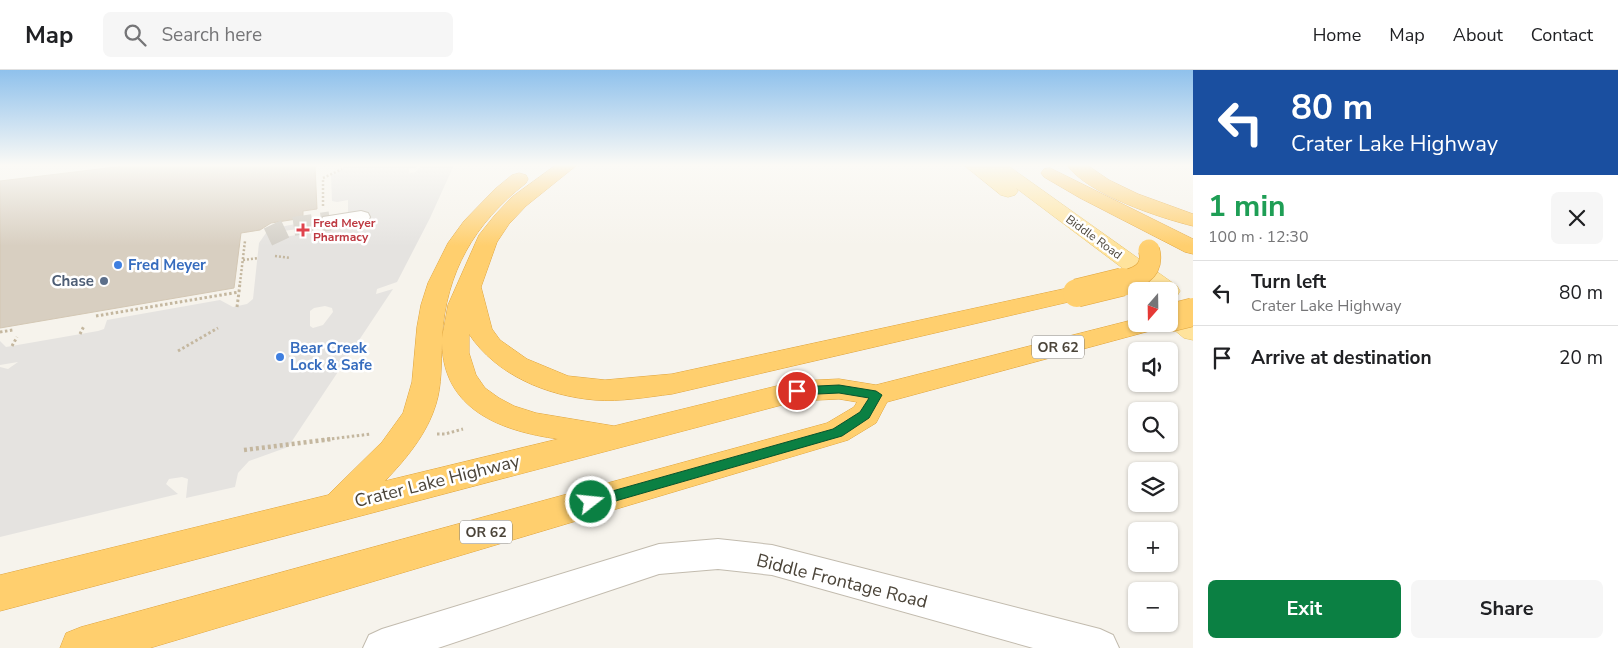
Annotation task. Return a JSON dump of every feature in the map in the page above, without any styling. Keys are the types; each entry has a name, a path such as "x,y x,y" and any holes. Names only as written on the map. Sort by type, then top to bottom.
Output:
{"highway":[{"path":"338,506 394,451 410,429 419,412 424,391 430,325 435,302 448,262 458,244 481,213 504,192"},
{"path":"531,192 506,216 482,249 469,286 460,304 456,355 462,376 474,394 493,408 514,417 566,429 618,435"},
{"path":"469,286 477,322 482,334 491,346 510,361 535,374 562,384 594,390 633,389 672,384 1077,293 1142,275 1150,265 1152,258 1149,250 1134,232 1090,205 1074,192"},
{"path":"1084,192 1193,247"},
{"path":"1117,192 1155,208 1193,220"},
{"path":"1178,315 1193,311"},
{"name":"Crater Lake Highway","path":"0,592 797,391 839,389 876,395 1128,329"},
{"name":"OR 62","path":"81,648 837,432 865,415 876,395"}],"main road":[{"name":"Biddle Road","path":"1009,192 1129,282"},
{"name":"Biddle Road","path":"1033,192 1154,282"},
{"name":"Biddle Road","path":"1178,300 1193,311"},
{"path":"1178,320 1193,332"}],"lane":[{"path":"327,214 361,217"},
{"name":"Biddle Frontage Road","path":"401,645 659,559 718,554 772,560 1100,648"}],"path":[{"path":"325,192 327,214"},
{"path":"238,306 245,241"},
{"path":"243,260 267,249 290,258"},
{"path":"96,316 239,292"},
{"path":"80,334 84,326"},
{"path":"178,351 218,328"},
{"path":"0,332 13,330"},
{"path":"12,346 17,337"},
{"path":"428,433 445,434 463,429"},
{"path":"244,450 379,433"}],"shaded area":[{"path":"332,192 442,192 397,282 377,289 376,294 393,289 288,447 249,461 238,473 235,487 186,498 188,479 182,477 169,479 166,484 178,494 0,537 0,367 8,369 18,362 0,365 0,341 6,347 98,331 104,329 107,320 220,300 233,307 247,304 253,299 259,243 266,233 285,226 348,214 348,200 332,201","holes":["344,222 351,224 345,227 284,237 278,235 284,231","325,306 332,308 333,312 323,325 313,328 310,326 310,311 314,308"]}],"building":[{"name":"Fred Meyer","path":"0,192 316,192 317,209 303,211 303,218 271,223 260,230 241,233 234,288 0,328"}],"tunnel":[{"path":"268,237 289,227 330,221"}],"place":[{"name":"Fred Meyer Pharmacy","path":"303,230"},
{"name":"Fred Meyer","path":"118,265"},
{"name":"Chase","path":"104,281"},
{"name":"Bear Creek Lock & Safe","path":"280,357"}],"route":[{"path":"591,502 837,432 865,415 876,395 839,389 797,391"}]}
